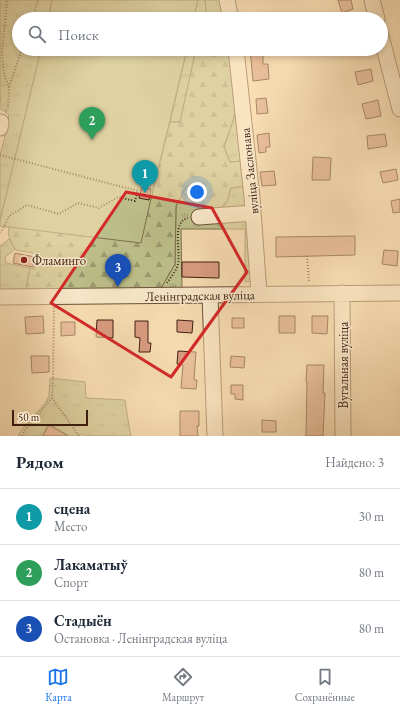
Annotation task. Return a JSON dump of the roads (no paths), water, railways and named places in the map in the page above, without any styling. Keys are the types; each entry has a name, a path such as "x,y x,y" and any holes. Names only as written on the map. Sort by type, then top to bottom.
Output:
{"street":[{"path":"227,0 230,12"},
{"path":"372,0 375,12"},
{"name":"вуліца Заслонава","path":"237,56 253,213 259,294"},
{"path":"386,56 400,109"},
{"path":"199,217 253,213"},
{"name":"Вугальная вуліца","path":"342,293 343,436"},
{"name":"Ленінградская вуліца","path":"0,297 400,293"},
{"path":"210,295 215,436"}],"place":[{"name":"Лакаматыў","path":"92,140"},
{"name":"сцена","path":"145,193"},
{"name":"Фламинго","path":"24,260"},
{"name":"Стадыён","path":"118,287"}]}
